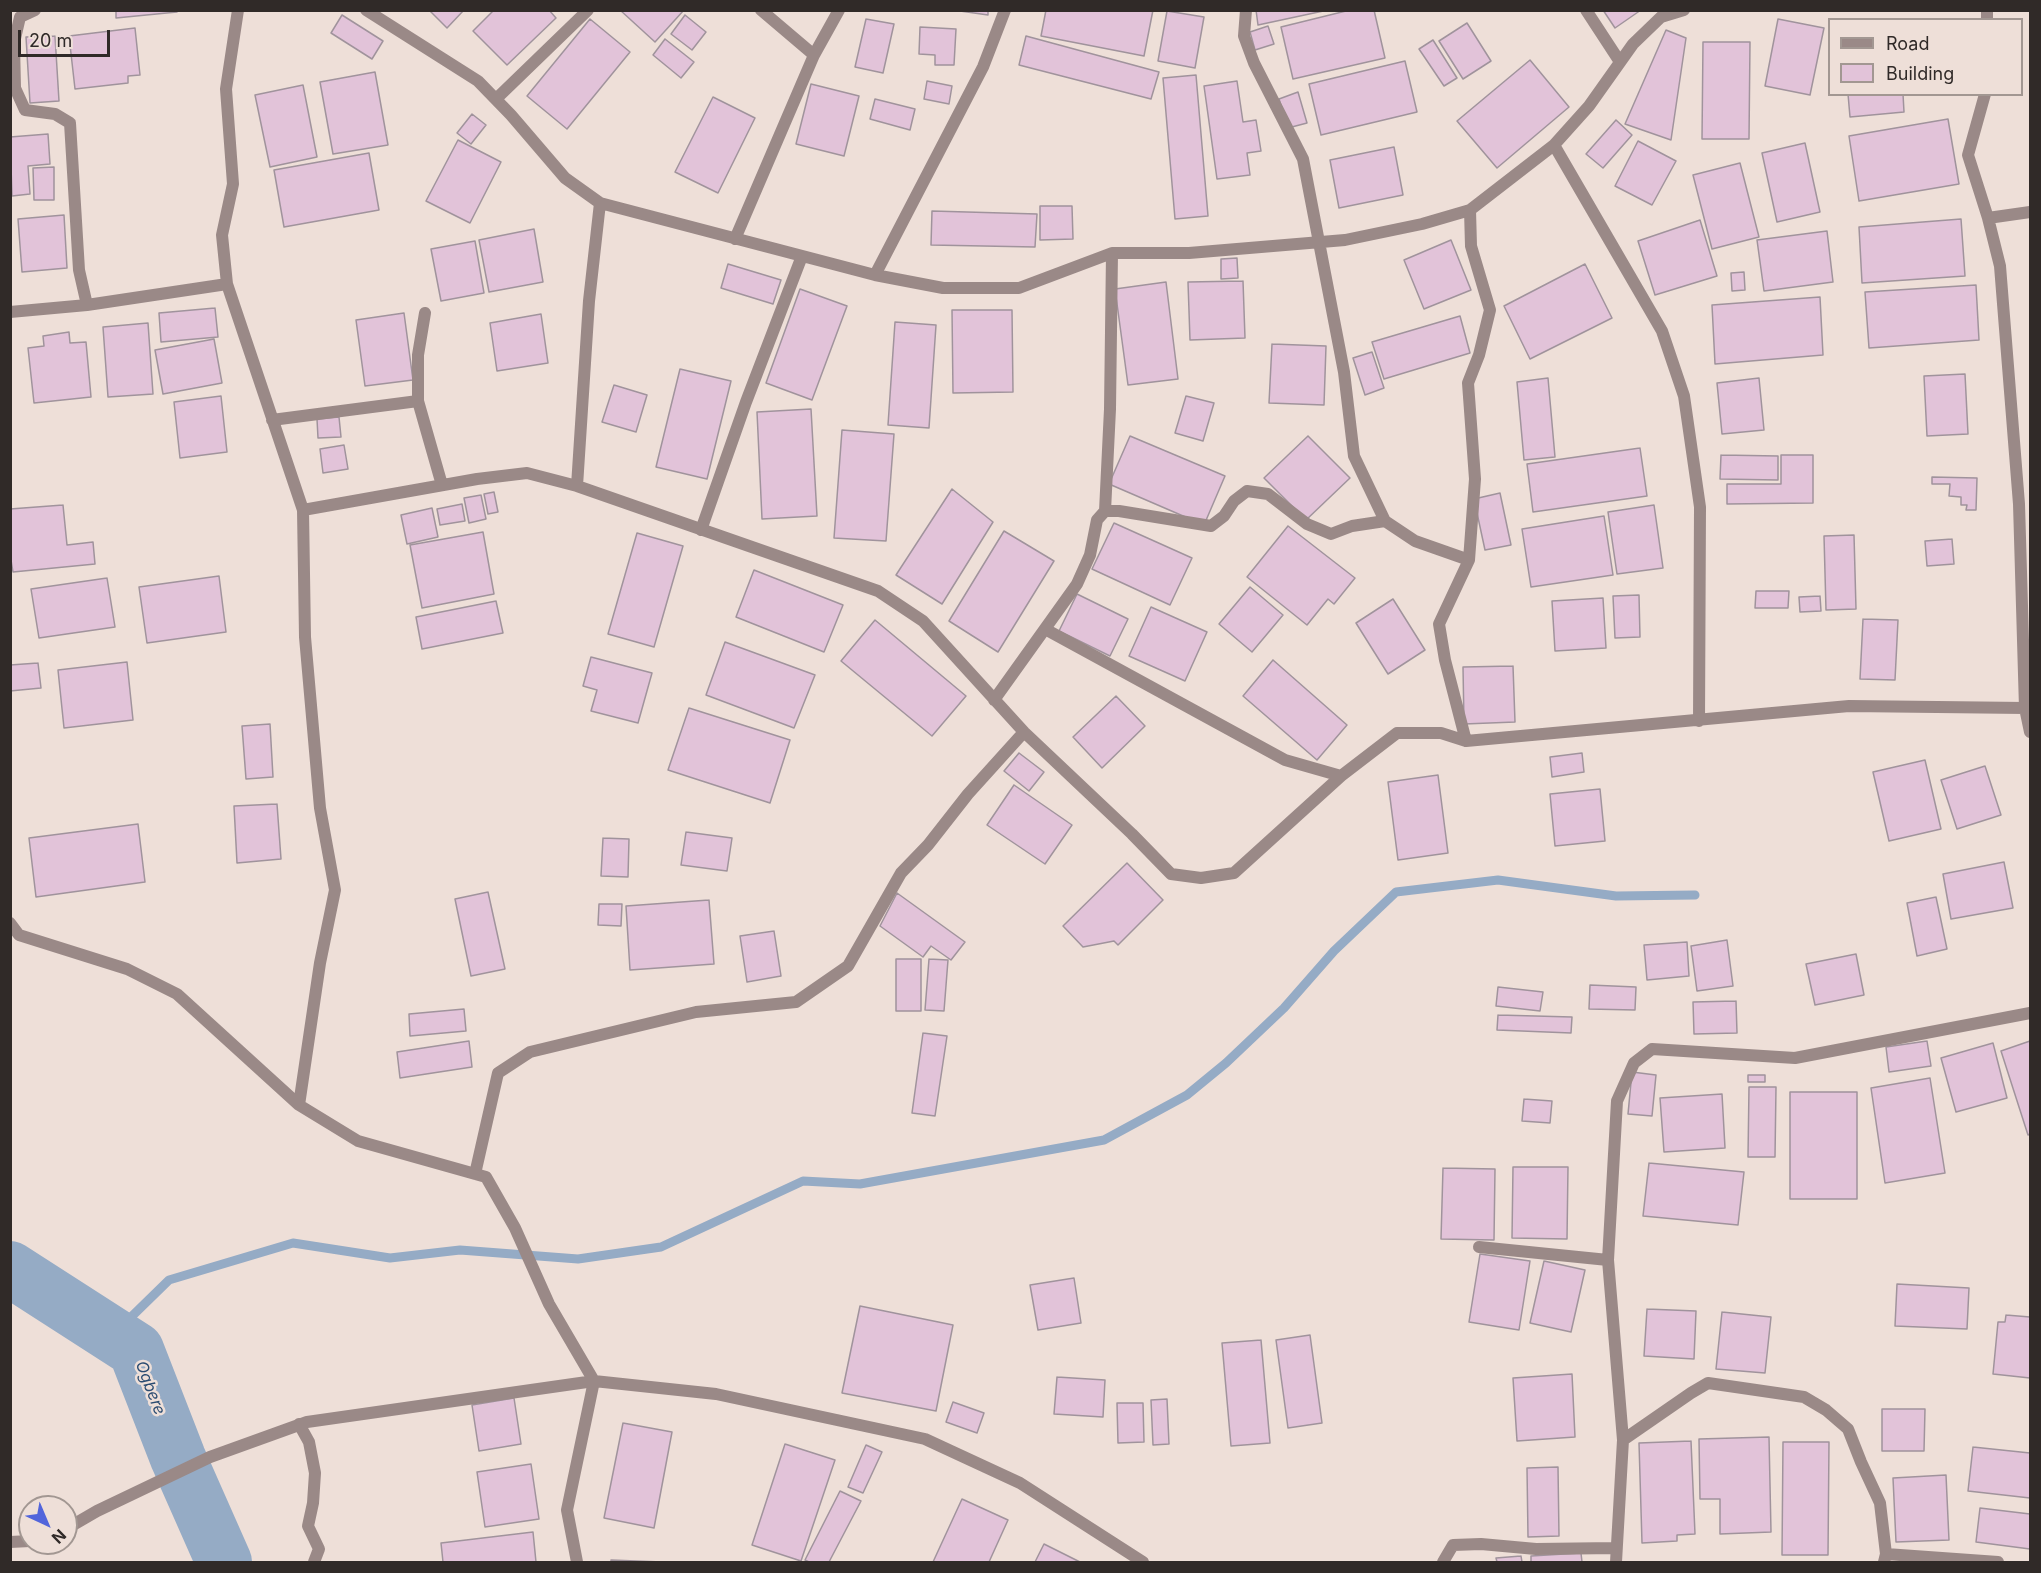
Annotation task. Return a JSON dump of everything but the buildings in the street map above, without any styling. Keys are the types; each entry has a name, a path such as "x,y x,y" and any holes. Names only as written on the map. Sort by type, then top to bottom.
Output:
{"street":[{"path":"35,10 20,17 14,44 15,88 25,110 55,114 70,123 79,270 87,305"},
{"path":"238,10 226,89 233,184 222,235 227,284 303,510 305,637 320,808 334,890 298,1105"},
{"path":"366,10 381,14 478,81 565,178 600,203 875,275 944,288 1018,288 1112,253 1189,253 1345,240 1422,225 1470,210 1554,145 1589,106 1633,44 1661,17 1684,10"},
{"path":"496,99 588,10"},
{"path":"761,10 814,55"},
{"path":"735,238 814,55 839,10"},
{"path":"875,275 983,67 1005,10"},
{"path":"1246,10 1244,36 1254,63 1303,159 1344,372 1354,456 1385,522 1415,542 1469,560"},
{"path":"1586,10 1620,62"},
{"path":"1984,96 1968,155 2000,266 2025,514 2025,708 2031,732"},
{"path":"1554,145 1662,331 1684,396 1700,507 1699,721"},
{"path":"577,486 589,301 600,203"},
{"path":"1466,741 1445,660 1439,624 1469,560 1475,479 1468,383 1479,355 1490,309 1471,246 1470,210"},
{"path":"1988,218 2031,212"},
{"path":"994,699 1077,584 1090,555 1097,520 1105,511 1110,409 1112,253"},
{"path":"701,530 746,402 802,256"},
{"path":"10,312 87,305 227,284"},
{"path":"425,314 418,355 418,401 442,485"},
{"path":"272,420 418,401"},
{"path":"303,510 442,485 527,473 577,486 878,591 923,621 1024,732 1171,874 1201,878 1234,873 1341,776 1397,734 1442,733 1466,741 1849,706 2025,708"},
{"path":"1105,511 1119,511 1211,526 1224,516 1234,501 1247,490 1268,494 1306,524 1331,534 1352,526 1385,522"},
{"path":"1045,628 1285,760 1341,776"},
{"path":"475,1174 498,1073 530,1052 696,1012 796,1002 848,966 901,873 928,845 968,794 1024,732"},
{"path":"10,923 19,935 127,969 177,994 298,1105 358,1141 486,1177 515,1228 549,1304 594,1381 567,1510 577,1563"},
{"path":"1616,1563 1623,1440 1608,1260 1617,1101 1634,1063 1652,1049 1795,1058 2031,1013"},
{"path":"1479,1247 1608,1260"},
{"path":"78,1522 210,1457 299,1424 594,1381 716,1394 925,1439 1020,1483 1143,1563"},
{"path":"1623,1440 1708,1383 1804,1397 1826,1410 1848,1429 1880,1503 1885,1558 1998,1563"},
{"path":"299,1424 309,1442 315,1473 314,1503 308,1526 319,1549 314,1563"},
{"path":"1443,1563 1454,1545 1481,1544 1536,1549 1616,1548"}],"waterway":[{"path":"136,1350 126,1322 169,1280 293,1243 390,1258 460,1250 578,1259 661,1247 803,1181 860,1184 1104,1140 1187,1095 1226,1063 1284,1008 1334,951 1396,892 1498,880 1616,896 1695,895"},
{"name":"Ogbere","path":"10,1269 136,1350 178,1458 224,1562"}]}
